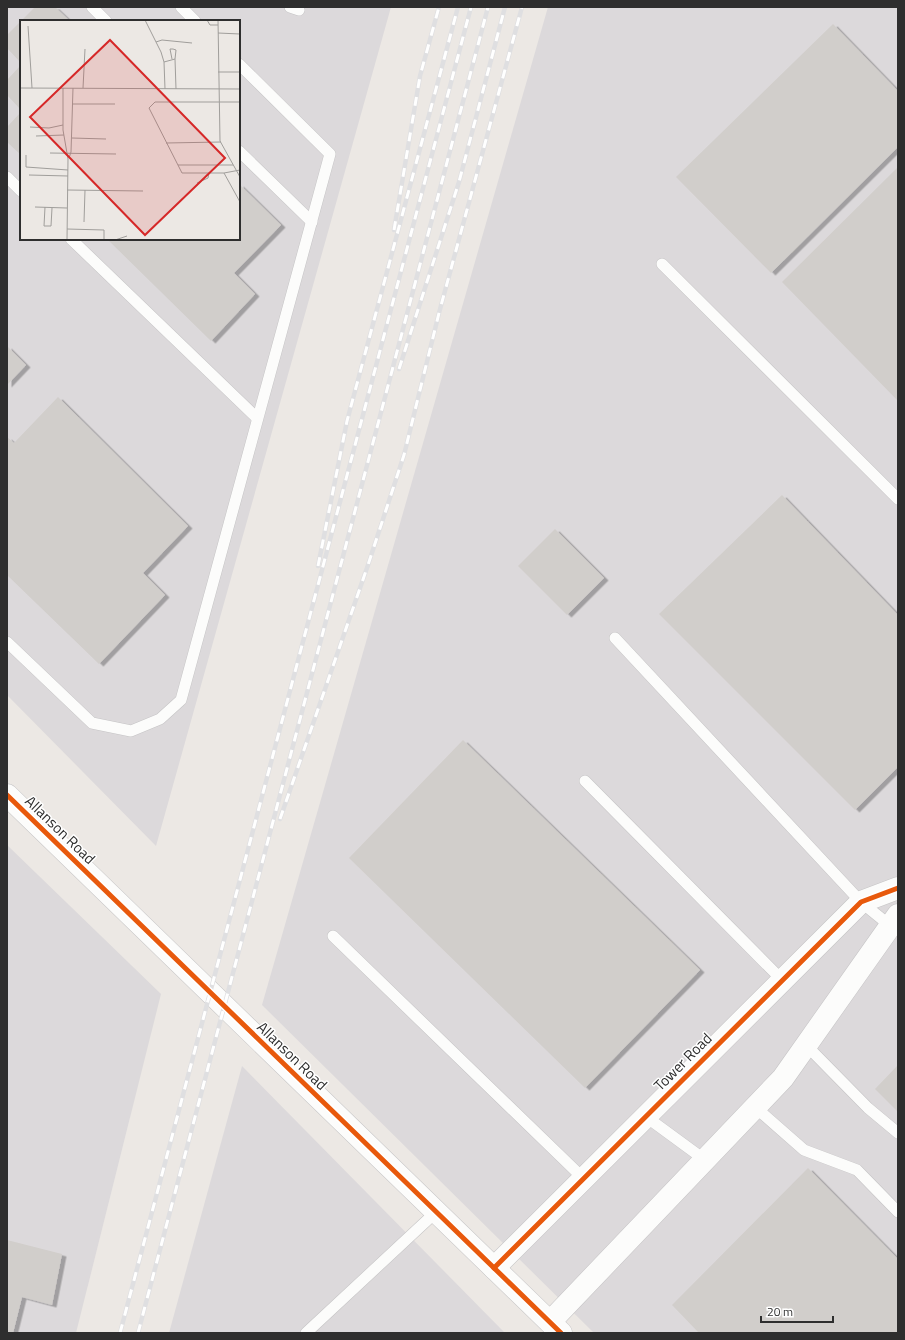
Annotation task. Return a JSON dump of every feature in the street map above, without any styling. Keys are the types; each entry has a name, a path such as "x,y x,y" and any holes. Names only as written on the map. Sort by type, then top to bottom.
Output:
{"street":[{"name":"Allanson Road","path":"7,795 556,1328"},
{"name":"Tower Road","path":"494,1268 861,902 898,888"},
{"path":"556,1328 705,1160 783,1078 895,924"}],"lane":[{"path":"92,7 105,20"},
{"path":"181,7 194,20"},
{"path":"7,642 92,723 131,731 160,719 181,700 330,154 240,65"},
{"path":"240,152 312,222"},
{"path":"7,177 20,189"},
{"path":"72,240 257,418"},
{"path":"662,264 898,499"},
{"path":"615,638 861,902 895,924"},
{"path":"585,781 782,980"},
{"path":"333,936 583,1178"},
{"path":"806,1045 868,1108 898,1133"},
{"path":"755,1107 804,1150 856,1170 898,1212"},
{"path":"645,1116 705,1160"},
{"path":"306,1333 436,1212"}],"shaded area":[{"path":"7,7 391,7 156,846 7,695"},
{"path":"548,7 898,7 898,1333 594,1333 262,1005"},
{"path":"7,845 161,994 76,1333 7,1333"},
{"path":"242,1066 505,1333 169,1333"}],"building":[{"path":"35,7 55,7 69,20 22,20"},
{"path":"20,22 20,62 7,48 7,35"},
{"path":"833,24 898,91 898,147 771,273 676,177"},
{"path":"20,66 20,109 7,95 7,80"},
{"path":"20,113 20,154 7,142 7,127"},
{"path":"898,167 898,401 782,282"},
{"path":"240,185 281,225 234,273 255,294 211,341 108,240 240,240"},
{"path":"7,346 26,365 7,385"},
{"path":"58,397 188,526 143,573 165,595 99,664 7,575 7,437 14,443"},
{"path":"782,495 898,615 898,767 855,810 659,614"},
{"path":"555,529 604,578 567,615 518,566"},
{"path":"463,740 700,970 585,1088 349,858"},
{"path":"898,1065 898,1112 875,1089"},
{"path":"808,1168 898,1259 898,1333 699,1333 672,1305"},
{"path":"7,1240 62,1254 52,1305 22,1297 13,1333 7,1333"}],"railway":[{"path":"394,230 420,76 439,7"},
{"path":"318,566 347,421 458,7"},
{"path":"120,1333 471,7"},
{"path":"138,1333 488,7"},
{"path":"399,369 459,182 505,7"},
{"path":"280,819 368,565 404,455 439,313 522,7"}],"cycle path":[{"path":"7,795 561,1333"},
{"path":"494,1268 861,902 898,888"}]}
